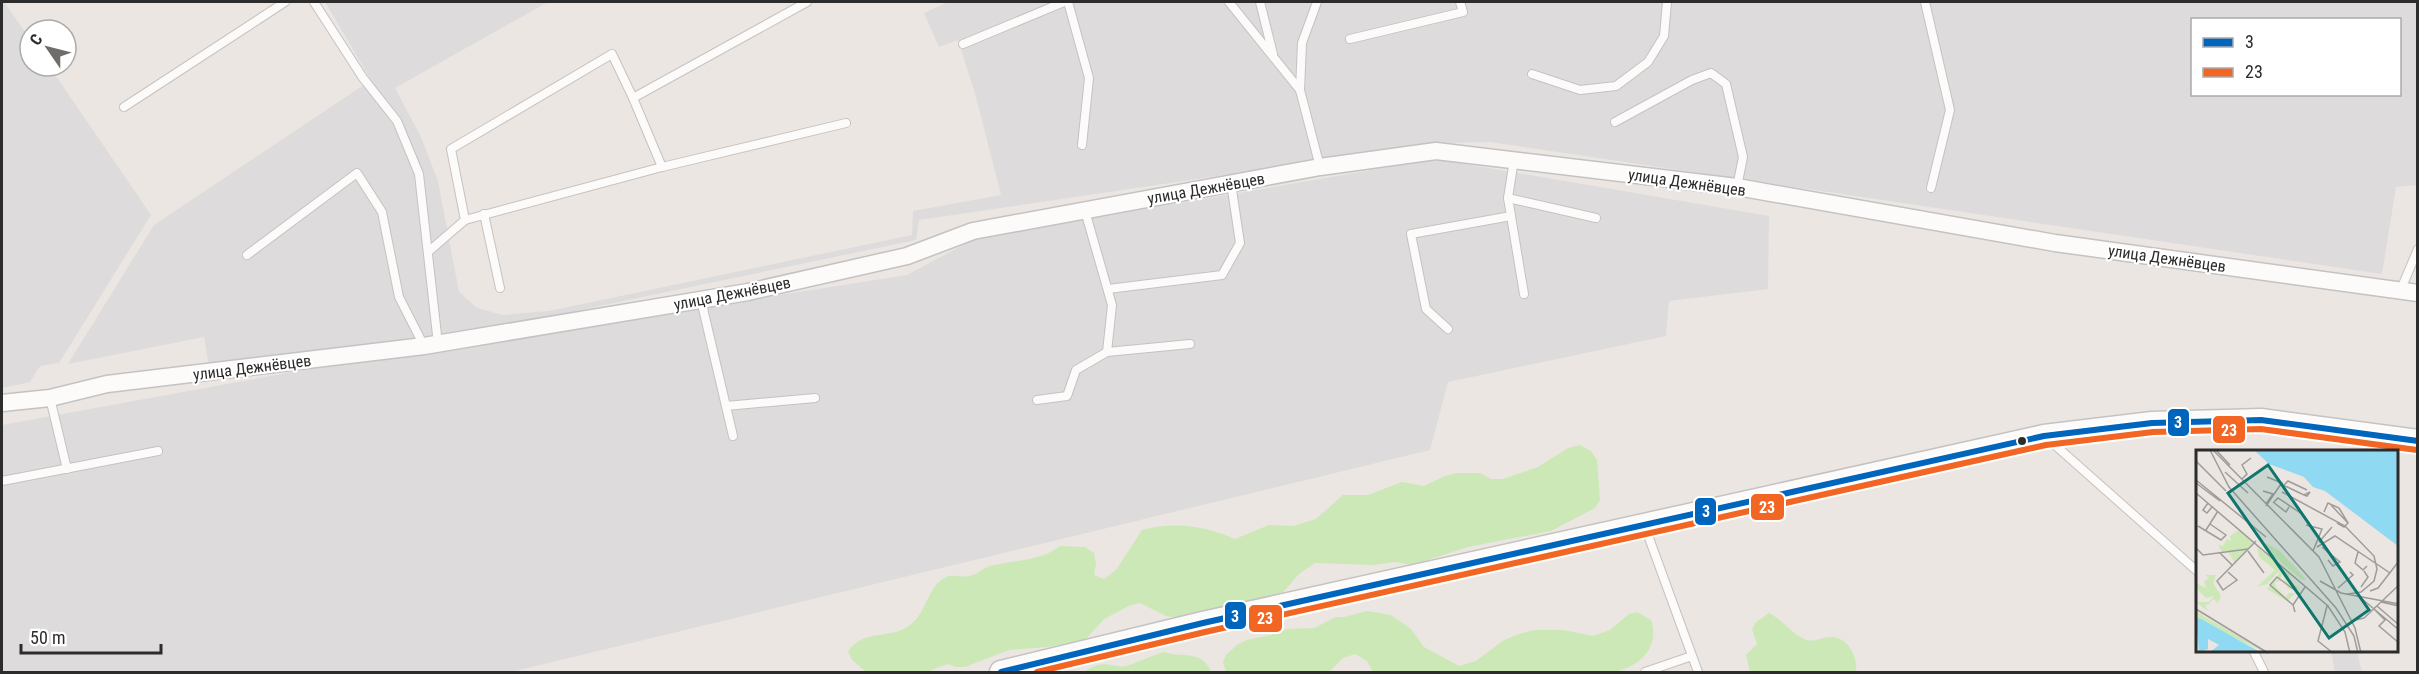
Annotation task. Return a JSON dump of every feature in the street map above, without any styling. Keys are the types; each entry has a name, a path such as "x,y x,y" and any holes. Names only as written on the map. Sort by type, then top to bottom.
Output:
{"main road":[{"path":"1001,672 1203,623 2044,436 2152,423 2261,420 2418,441"}],"street":[{"name":"улица Дежнёвцев","path":"2,403 50,398 107,384 431,345 748,292 907,256 973,231 1320,167 1436,151 1737,188 2055,243 2409,291"}],"lane":[{"path":"124,107 285,2"},
{"path":"314,2 363,78 397,121 419,174 428,252 431,345"},
{"path":"633,98 807,2"},
{"path":"963,44 1066,2 1089,78 1082,145"},
{"path":"1229,2 1300,90"},
{"path":"1260,2 1274,57"},
{"path":"1317,2 1302,43 1300,90 1320,167"},
{"path":"1350,39 1463,12 1460,2"},
{"path":"1532,74 1580,90 1616,86 1648,62 1664,36 1666,2"},
{"path":"1925,2 1950,110 1931,188"},
{"path":"465,220 450,149 612,54 662,167"},
{"path":"1615,122 1711,72 1726,84 1743,157 1737,188"},
{"path":"428,252 465,220 484,214 662,167 846,123"},
{"path":"1514,160 1508,198 1524,294"},
{"path":"247,255 357,173 382,212 399,297 431,345"},
{"path":"1108,289 1221,275 1240,243 1231,183"},
{"path":"1508,198 1596,218"},
{"path":"1084,210 1112,305 1107,352"},
{"path":"484,214 500,288"},
{"path":"1448,329 1426,309 1411,234 1511,216"},
{"path":"2409,291 2418,249"},
{"path":"701,300 733,436"},
{"path":"1037,400 1066,396 1076,370 1107,352 1190,344"},
{"path":"50,398 67,469"},
{"path":"726,406 815,398"},
{"path":"2044,436 2196,570"},
{"path":"2,481 158,451"},
{"path":"1644,524 1698,672"},
{"path":"2255,653 2264,672"},
{"path":"1645,672 1692,656"}],"shaded area":[{"path":"2,2 4,2 18,22 18,78 57,78 151,215 59,363 40,366 30,382 2,388"},
{"path":"325,2 548,2 395,88 421,137 438,181 459,292 477,308 503,315 549,311 912,235 913,211 1001,195 976,97 958,40 939,47 924,13 948,2 2417,2 2417,185 2396,187 2382,274 1490,142 1442,143 919,220 916,240 503,326 209,367 204,337 68,364 154,225 371,80"},
{"path":"1436,159 1769,216 1768,289 1669,301 1666,336 1448,382 1430,450 511,672 2,672 2,425 337,364 907,275 976,238"},
{"path":"2331,653 2357,653 2362,672 2335,672"}],"green space":[{"path":"1580,445 1591,451 1597,460 1600,500 1595,508 1551,531 1468,547 1412,565 1394,562 1374,565 1315,563 1299,574 1278,598 1184,619 1166,616 1140,603 1131,605 1104,619 1085,640 1047,647 1009,650 965,667 948,664 926,672 866,672 852,660 848,651 863,639 895,632 910,625 920,614 935,587 949,576 972,575 990,566 1045,555 1060,546 1085,547 1094,553 1096,563 1094,575 1104,579 1116,570 1142,530 1154,527 1189,526 1235,539 1269,525 1293,526 1316,519 1343,495 1368,495 1402,482 1424,486 1456,473 1480,473 1491,479 1503,479 1538,467 1568,448"},
{"path":"1367,611 1391,615 1411,629 1424,647 1459,666 1476,661 1504,640 1519,634 1535,630 1563,630 1593,636 1610,630 1629,614 1637,612 1651,620 1653,634 1650,647 1643,658 1617,672 1373,672 1367,661 1355,654 1343,658 1329,672 1226,672 1223,662 1226,655 1238,644 1247,640 1286,629 1314,628 1336,617"},
{"path":"1769,613 1804,639 1811,641 1832,637 1843,641 1854,655 1856,672 1750,672 1746,655 1757,644 1752,629 1756,622"},
{"path":"1165,652 1198,657 1203,660 1211,672 1084,672 1092,667 1105,664 1129,665"}],"transit line":[{"name":"3","path":"1001,672 1203,623 2044,436 2152,423 2261,420 2418,441"},
{"name":"23","path":"1037,672 1205,632 2046,445 2153,432 2261,429 2417,450"}]}
